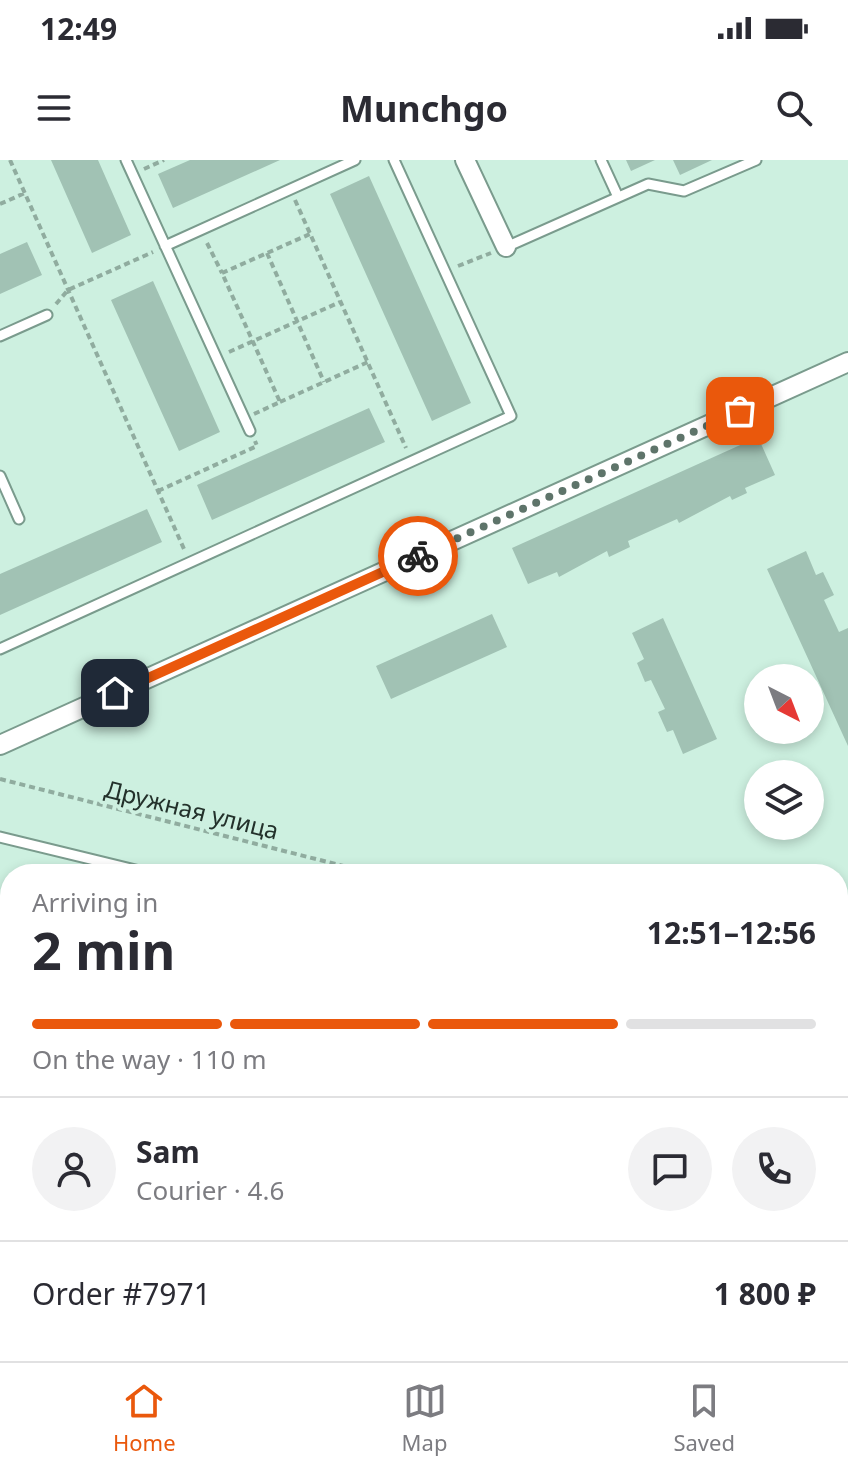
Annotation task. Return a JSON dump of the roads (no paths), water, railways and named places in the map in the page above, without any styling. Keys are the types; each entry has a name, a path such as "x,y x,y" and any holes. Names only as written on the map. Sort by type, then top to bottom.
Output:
{"street":[{"path":"465,160 506,247"},
{"path":"0,745 848,362"}],"lane":[{"path":"126,160 250,431"},
{"path":"165,246 355,160"},
{"path":"0,649 511,416 394,160"},
{"path":"601,160 618,197"},
{"path":"506,247 648,184 684,191 756,160"},
{"path":"0,336 47,315"},
{"path":"0,476 19,519"},
{"path":"0,837 111,864"}]}
